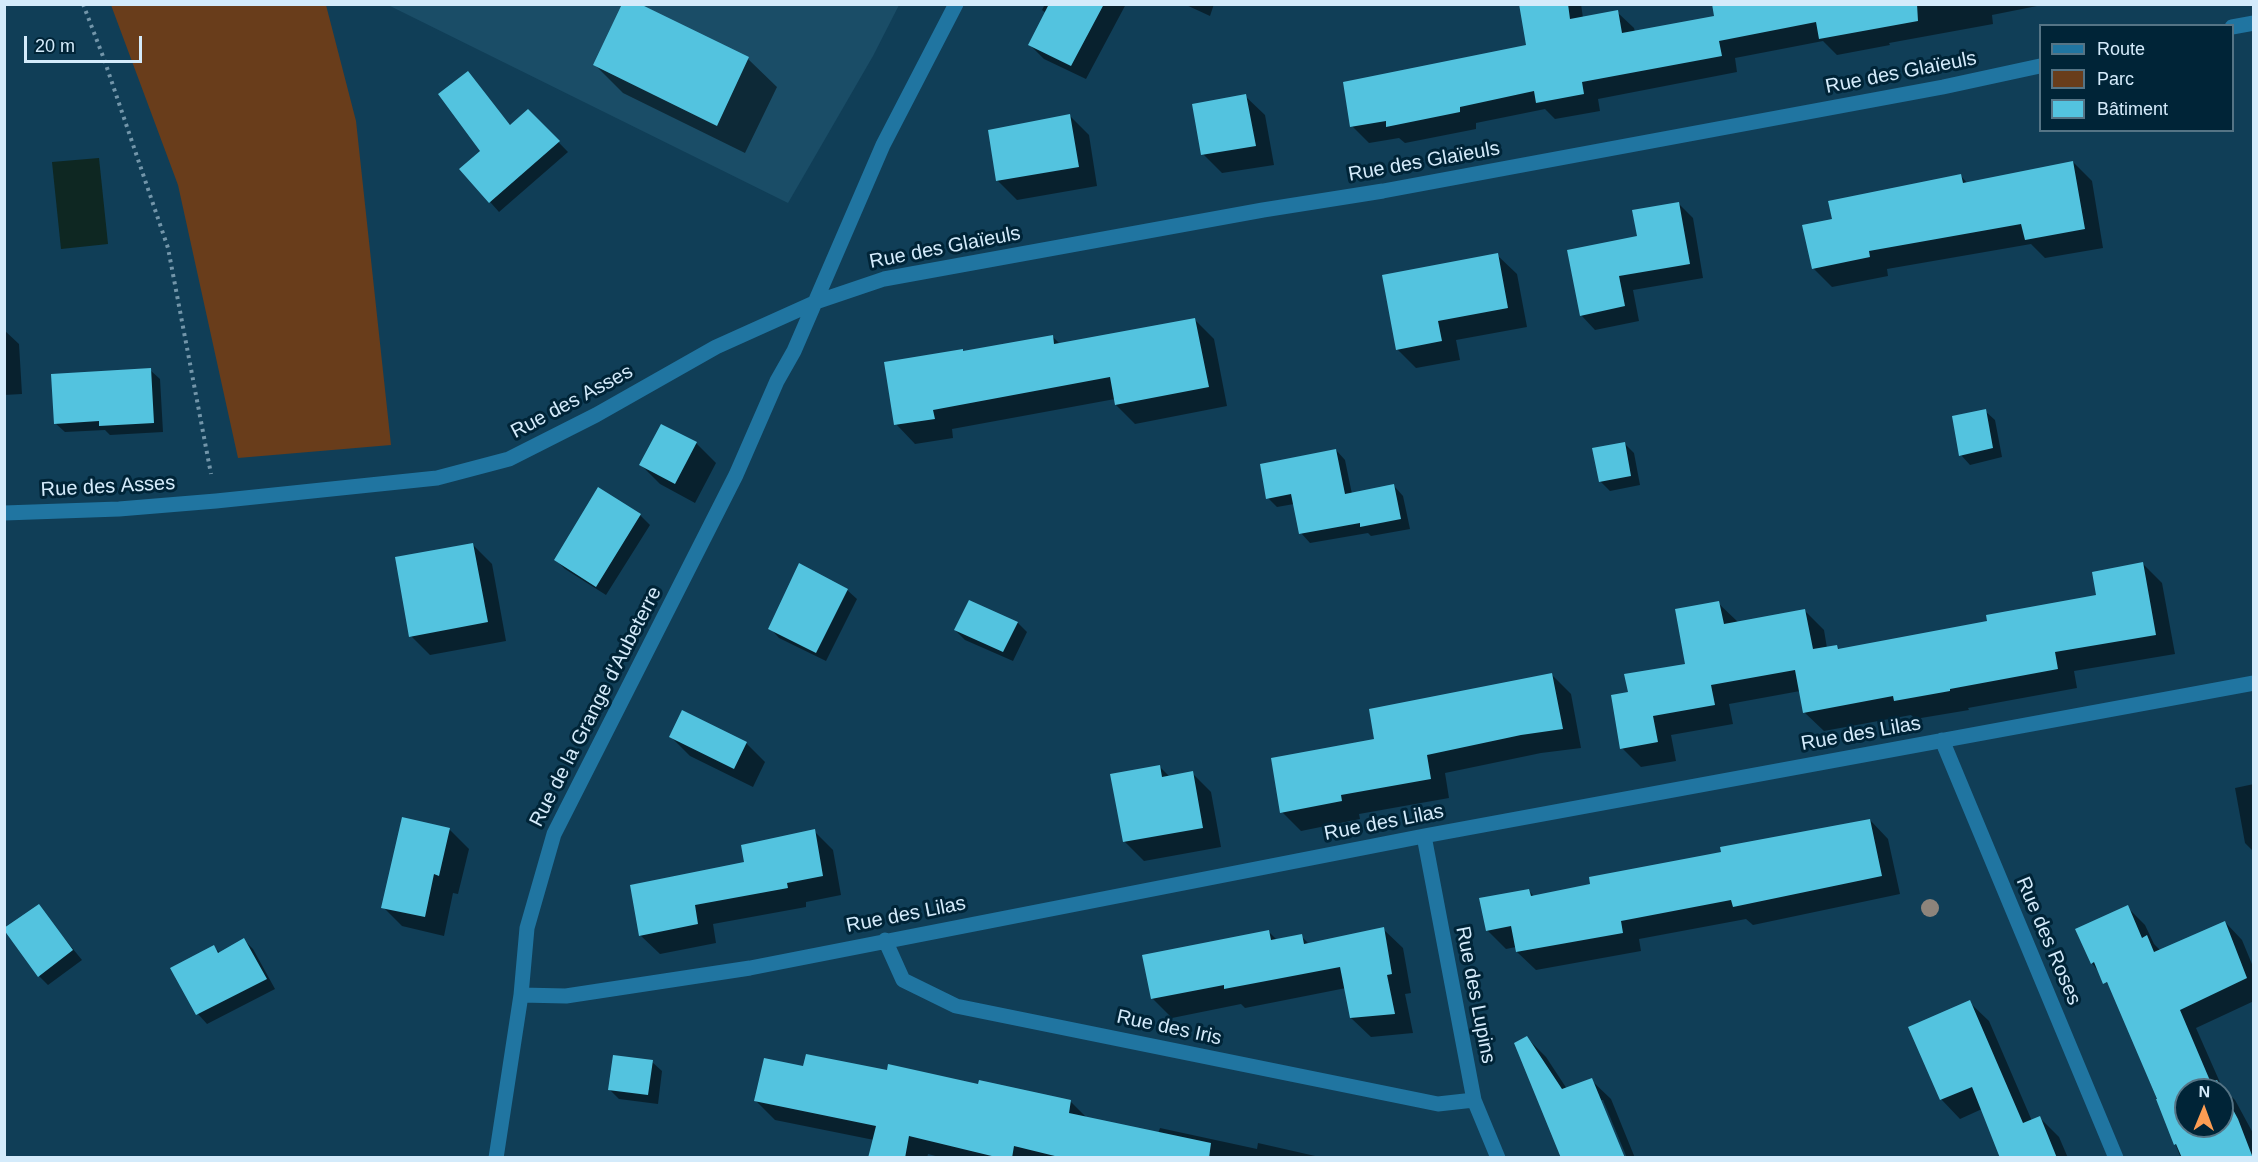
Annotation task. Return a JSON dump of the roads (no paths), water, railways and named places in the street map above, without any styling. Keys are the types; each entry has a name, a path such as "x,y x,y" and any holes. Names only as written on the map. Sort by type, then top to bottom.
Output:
{"street":[{"path":"816,302 883,145 956,4"},
{"path":"2234,27 2253,23"},
{"name":"Rue des Glaïeuls","path":"816,302 884,279 1263,210 1383,191 1932,89 2039,66"},
{"name":"Rue des Asses","path":"4,513 119,509 437,478 509,459 596,415 716,347 816,302"},
{"name":"Rue de la Grange d'Aubeterre","path":"496,1158 521,995 527,928 554,834 736,475 777,381 794,351 816,302"},
{"name":"Rue des Lilas","path":"521,995 566,996 750,968 1424,836 2253,683"},
{"name":"Rue des Roses","path":"1942,740 2116,1158"},
{"name":"Rue des Lupins","path":"1424,836 1474,1100 1498,1158"},
{"name":"Rue des Iris","path":"885,940 903,980 956,1006 1438,1104 1474,1100"}]}
